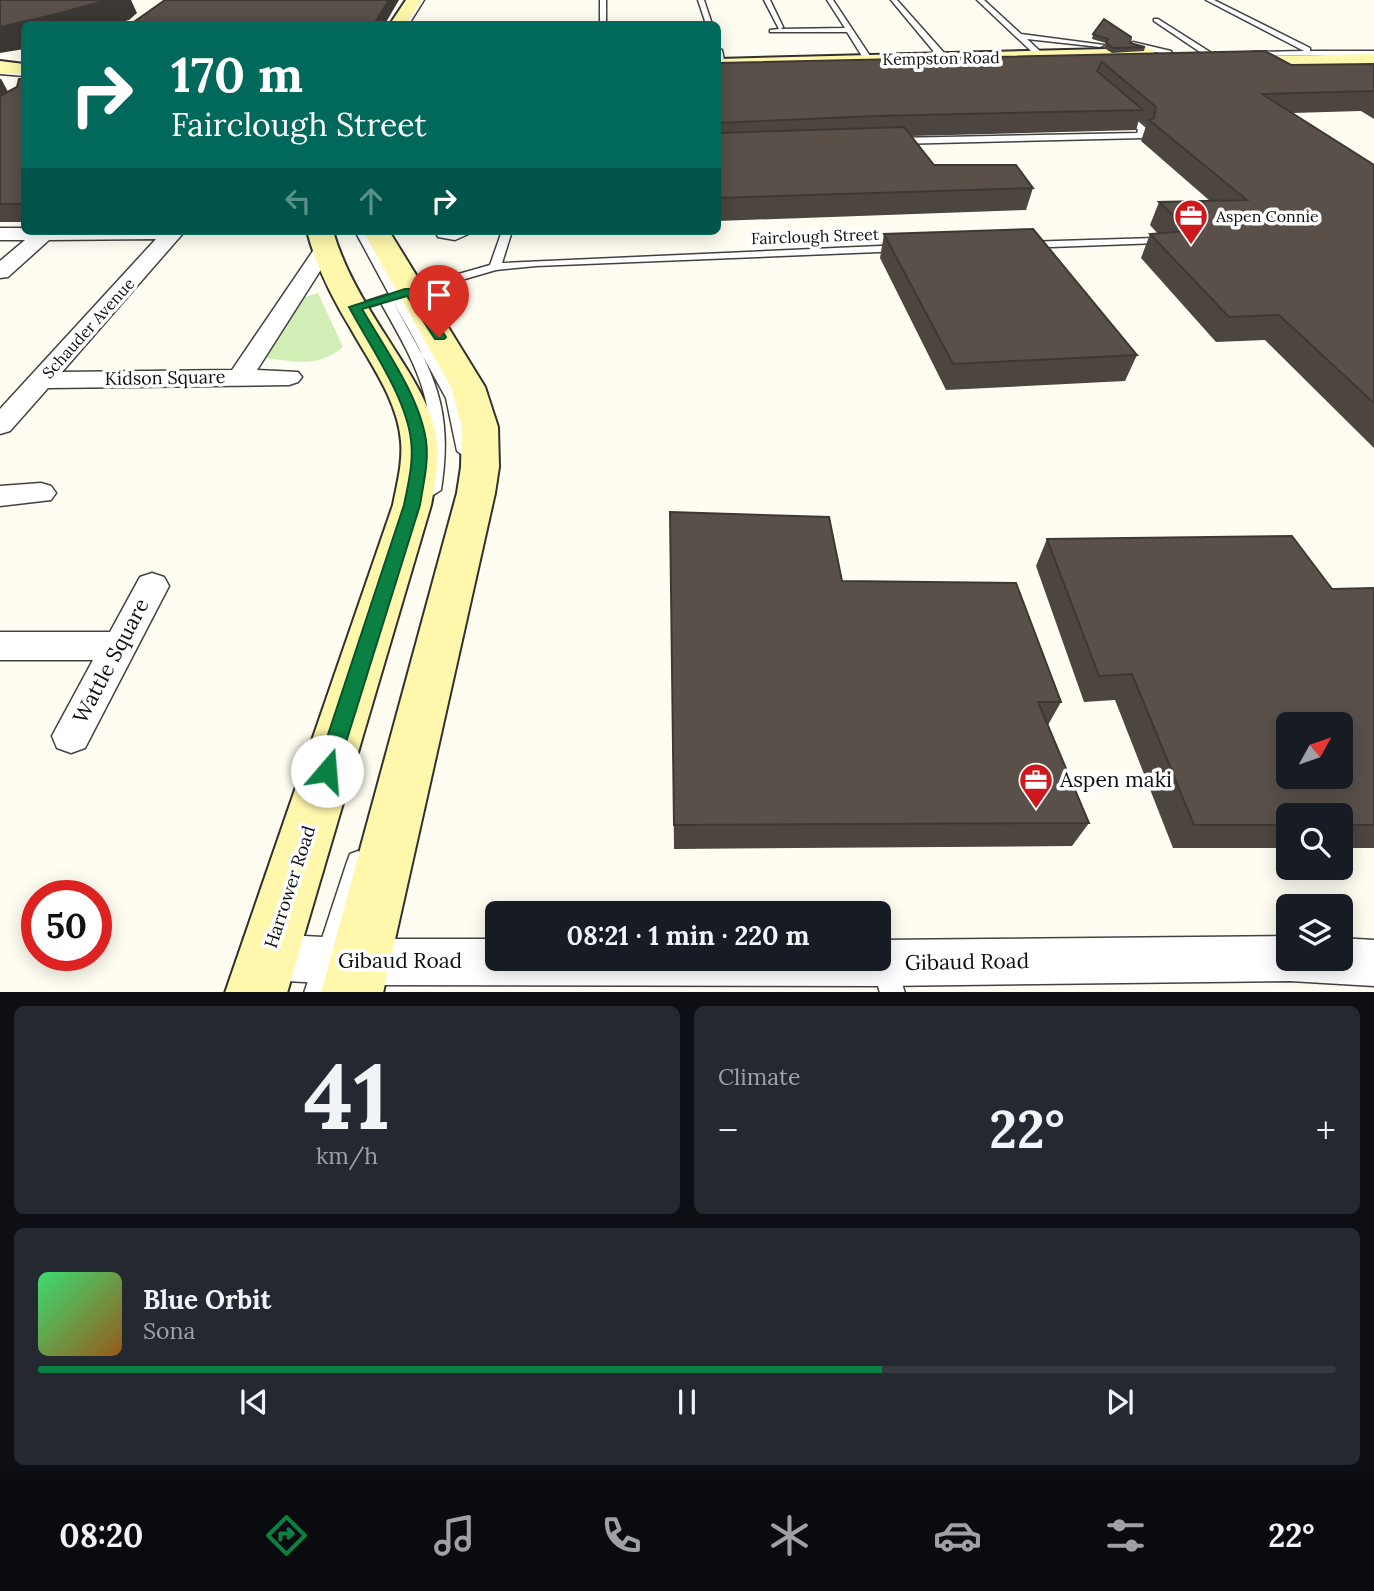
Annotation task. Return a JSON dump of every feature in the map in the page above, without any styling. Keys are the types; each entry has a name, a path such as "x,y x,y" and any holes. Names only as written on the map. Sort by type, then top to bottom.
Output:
{"main road":[{"path":"400,21 414,0"},
{"name":"Kempston Road","path":"721,65 943,57 1046,61 1100,48 1186,58 1307,50 1374,54"},
{"name":"Kempston Road","path":"721,65 1374,54"},
{"path":"0,67 21,69"},
{"path":"0,83 21,84"},
{"name":"Harrower Road","path":"306,971 418,474 419,440 407,402 377,235"},
{"name":"Harrower Road","path":"306,971 463,548 480,467 480,427 468,387 386,298 322,240"}],"street":[{"path":"0,234 21,234"},
{"path":"0,272 43,235"},
{"name":"Schauder Avenue","path":"0,425 171,235"},
{"path":"240,377 322,240"},
{"name":"Kidson Square","path":"41,380 289,377"},
{"path":"0,496 41,493"},
{"name":"Wattle Square","path":"71,736 152,586"},
{"path":"0,646 119,646"},
{"name":"Gibaud Road","path":"306,971 888,978 1276,960"},
{"name":"Gibaud Road","path":"1353,962 1374,963"}],"lane":[{"path":"408,21 421,0"},
{"path":"603,0 603,21"},
{"path":"701,0 708,21"},
{"path":"766,0 776,29 849,30"},
{"path":"830,0 869,59"},
{"path":"894,0 943,57"},
{"path":"980,0 1046,61"},
{"path":"1209,0 1307,50"},
{"path":"1156,20 1186,58"},
{"path":"1019,36 1100,48"},
{"path":"1133,44 1186,58"},
{"path":"0,75 21,76"},
{"path":"885,142 1142,136 1143,130 1113,101"},
{"path":"352,235 428,379 439,421 440,454 433,489 370,697"},
{"path":"362,235 386,298 453,397 463,438 462,490 421,638"},
{"path":"495,268 506,235"},
{"path":"1005,245 1155,241"},
{"name":"Fairclough Street","path":"386,298 495,268 583,259 912,248"},
{"path":"306,971 366,839"}],"green space":[{"path":"318,293 343,347 315,361 263,358 299,299"}],"building":[{"path":"0,0 107,0 53,15 0,27"},
{"path":"165,0 389,0 376,21 135,21"},
{"path":"1104,19 1131,37 1130,43 1145,47 1113,48 1106,43 1108,39 1093,34"},
{"path":"1265,51 1291,65 1374,64 1374,92 1262,94 1374,165 1374,403 1279,315 1229,317 1150,234 1190,231 1159,202 1247,200 1149,120 1154,118 1156,107 1102,62 1097,71 1143,110 875,116 721,123 721,63"},
{"path":"21,79 21,204 0,204 0,96 17,87"},
{"path":"904,127 934,165 1016,165 1033,188 721,198 721,133"},
{"path":"1033,229 1137,355 953,364 884,234"},
{"path":"670,512 829,517 842,581 1016,583 1061,702 1038,702 1089,823 674,825"},
{"path":"1292,536 1332,589 1374,588 1374,825 1353,825 1353,803 1276,803 1276,825 1194,825 1132,674 1099,676 1047,539"}],"place":[{"name":"Aspen Connie","path":"1191,246"},
{"name":"Aspen maki","path":"1036,810"}],"route":[{"path":"327,771 412,505 418,474 419,440 407,402 355,307 410,291 439,337"}]}
